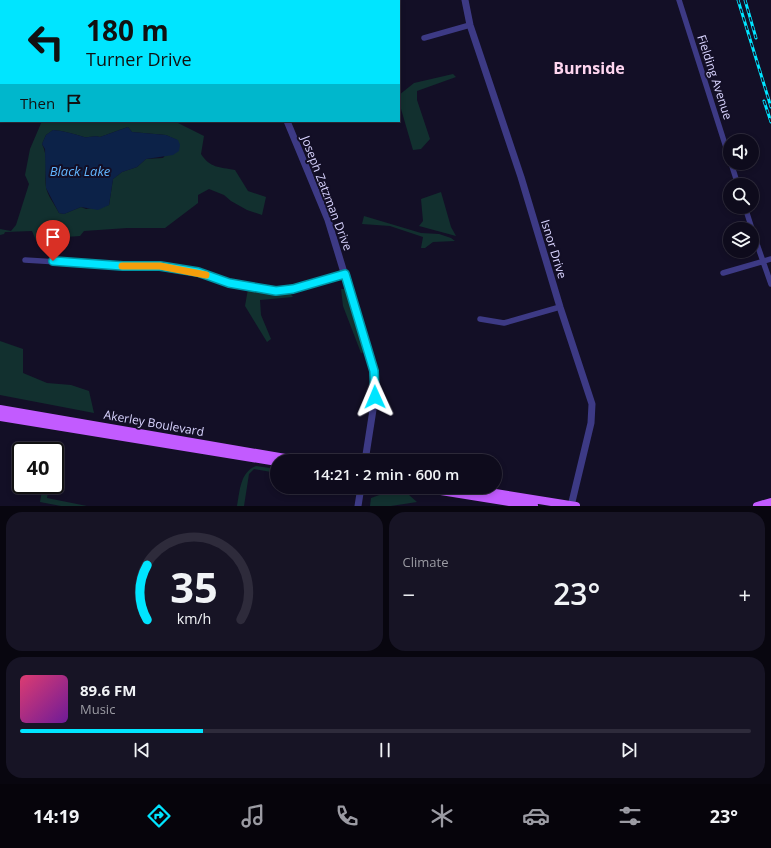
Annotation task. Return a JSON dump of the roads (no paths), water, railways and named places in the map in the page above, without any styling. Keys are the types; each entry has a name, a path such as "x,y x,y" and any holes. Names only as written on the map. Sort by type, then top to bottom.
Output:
{"main road":[{"name":"Akerley Boulevard","path":"0,409 270,455"},
{"name":"Akerley Boulevard","path":"0,416 270,461"},
{"path":"459,494 534,506"},
{"path":"500,494 573,506"},
{"path":"757,506 771,502"}],"street":[{"name":"Isnor Drive","path":"465,0 470,25 521,177 560,307 592,404 592,414 573,506"},
{"name":"Fielding Avenue","path":"679,0 723,140"},
{"path":"424,38 470,25"},
{"name":"Joseph Zatzman Drive","path":"287,122 328,220 374,371 376,384 366,454"},
{"path":"759,252 771,284"},
{"path":"25,260 123,266 160,266 198,272 229,283 276,291 293,289 345,274"},
{"path":"723,273 771,260"},
{"path":"480,319 504,323 560,307"},
{"path":"358,506 360,494"}],"water":[{"name":"Black Lake","path":"128,127 132,132 166,135 178,140 180,145 179,151 173,155 146,159 137,167 122,172 113,179 109,205 98,210 81,207 64,214 59,213 46,188 45,149 42,144 46,135 53,130 84,137 100,137"}],"railway":[{"path":"738,0 771,107"},
{"path":"745,0 756,38"},
{"path":"764,101 771,122"}],"district":[{"name":"Burnside","path":"589,68"}]}
